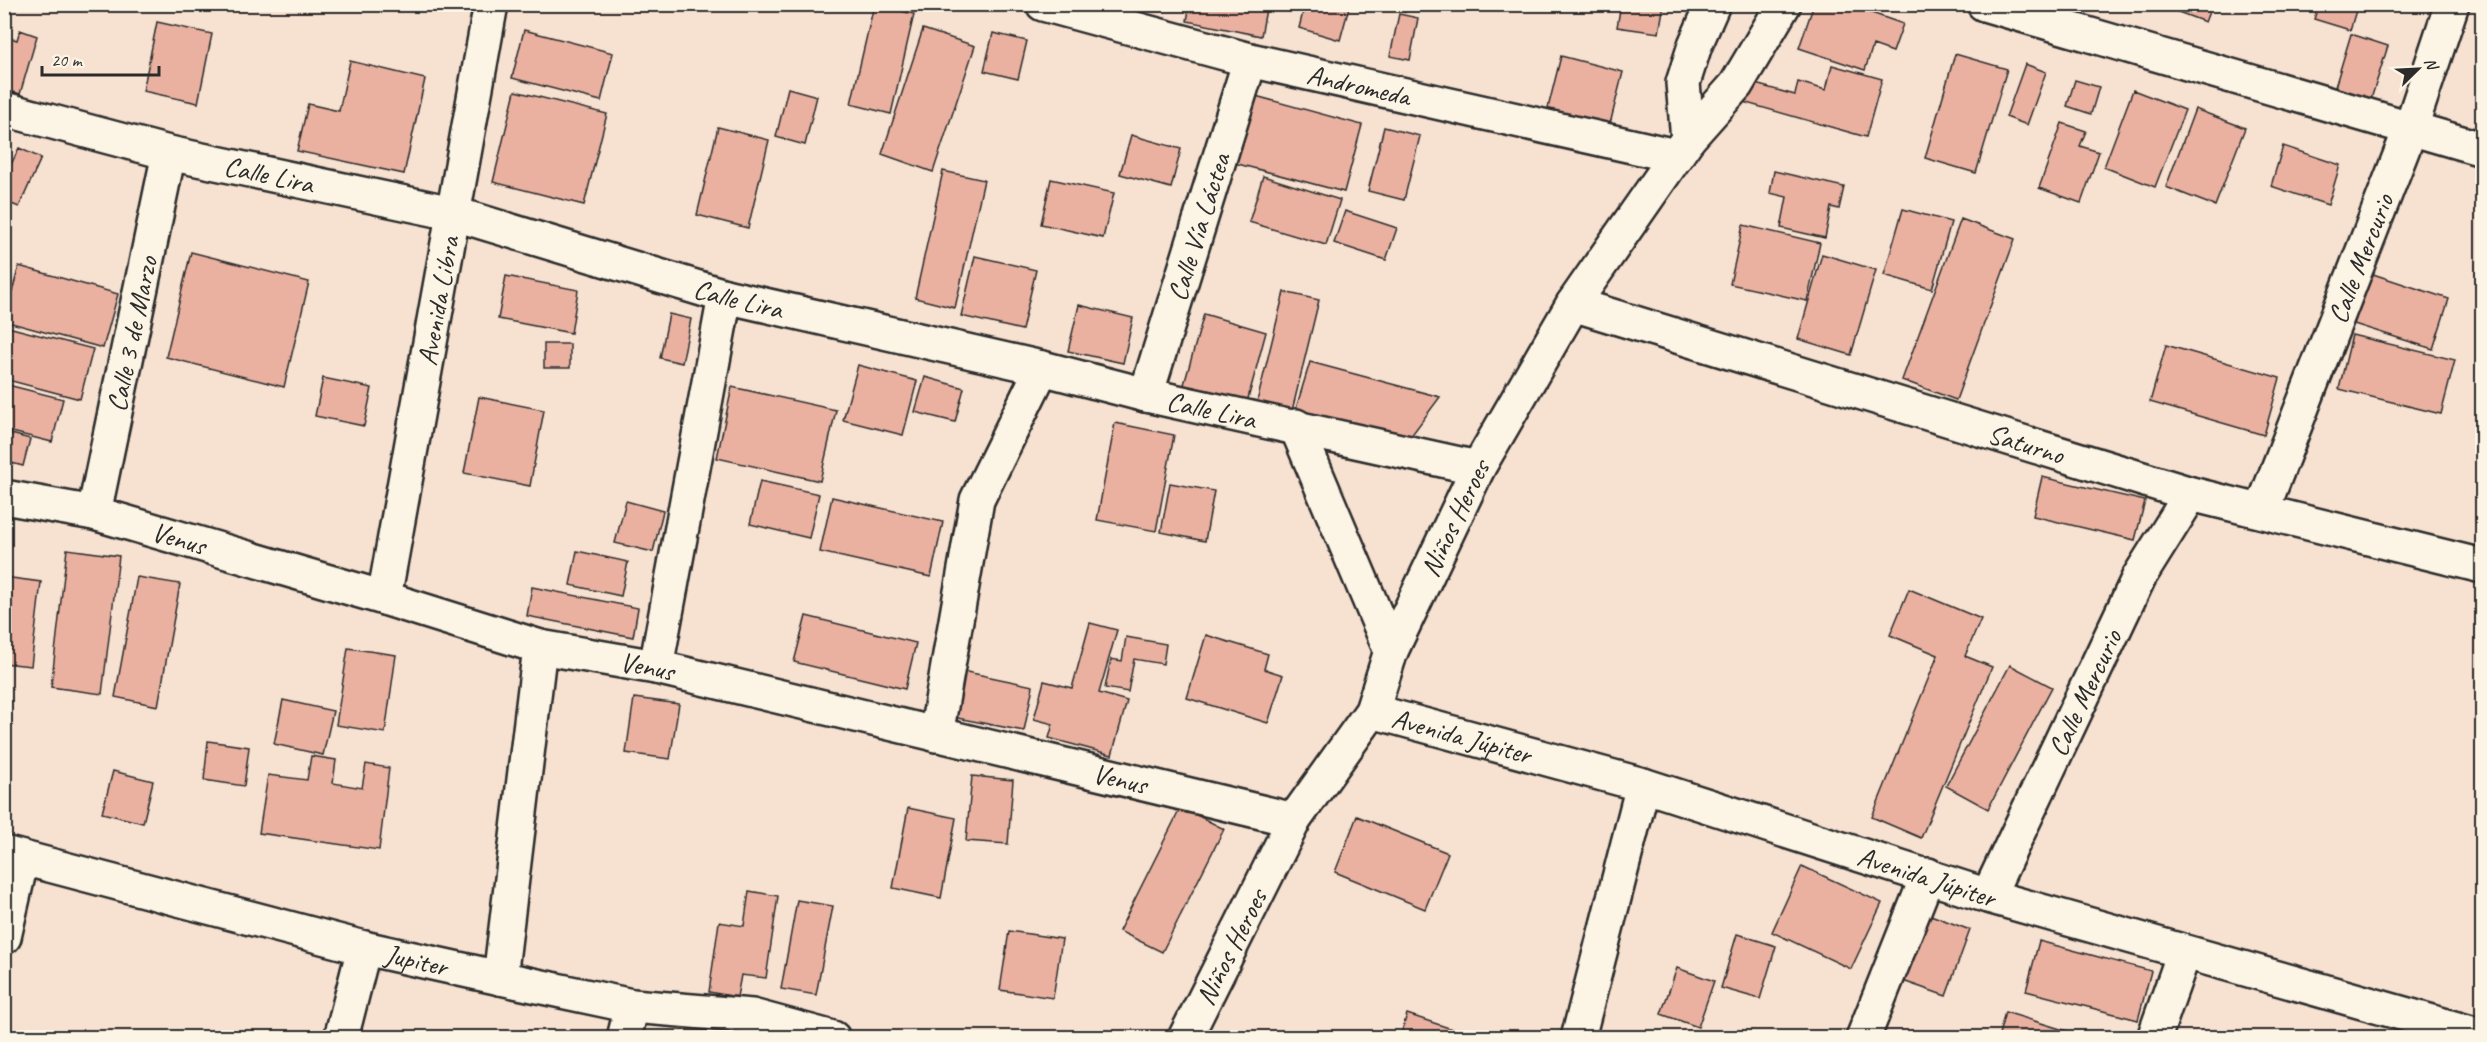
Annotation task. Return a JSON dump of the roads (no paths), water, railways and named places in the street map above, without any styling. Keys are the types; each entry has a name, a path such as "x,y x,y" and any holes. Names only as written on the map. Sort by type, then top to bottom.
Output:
{"street":[{"name":"Avenida Libra","path":"384,598 491,4"},
{"name":"Andromeda","path":"1043,4 1080,9 1250,60 1682,148"},
{"path":"1682,148 1683,83 1695,45 1713,4"},
{"name":"Niños Heroes","path":"1185,1038 1294,820 1372,711 1391,651 1478,468 1573,304 1682,148 1736,84 1784,4"},
{"path":"1983,4 2410,130 2482,149"},
{"name":"Calle Mercurio","path":"2262,510 2410,130 2452,4"},
{"name":"Calle Vía Láctea","path":"1146,395 1250,60"},
{"name":"Calle Lira","path":"4,109 169,153 452,213 725,296 1042,368 1146,395 1296,426 1478,468"},
{"name":"Calle 3 de Marzo","path":"94,513 169,153"},
{"path":"656,667 725,296"},
{"name":"Saturno","path":"1573,304 2191,494 2482,566"},
{"path":"936,735 977,500 1042,368"},
{"path":"1296,426 1391,651"},
{"name":"Calle Mercurio","path":"1988,896 2139,577 2191,494"},
{"name":"Venus","path":"4,497 94,513 384,598 540,647 656,667 1294,820"},
{"path":"500,978 540,647"},
{"name":"Avenida Júpiter","path":"1372,711 1643,785 1988,896 2463,1034"},
{"path":"1578,1038 1643,785"},
{"path":"4,937 13,856"},
{"name":"Jupiter","path":"13,856 364,948 632,1006 752,1016 833,1038"},
{"path":"1863,1038 1928,875"},
{"path":"341,1038 364,948"},
{"path":"2154,1038 2184,953"},
{"path":"624,1038 632,1006"}]}
